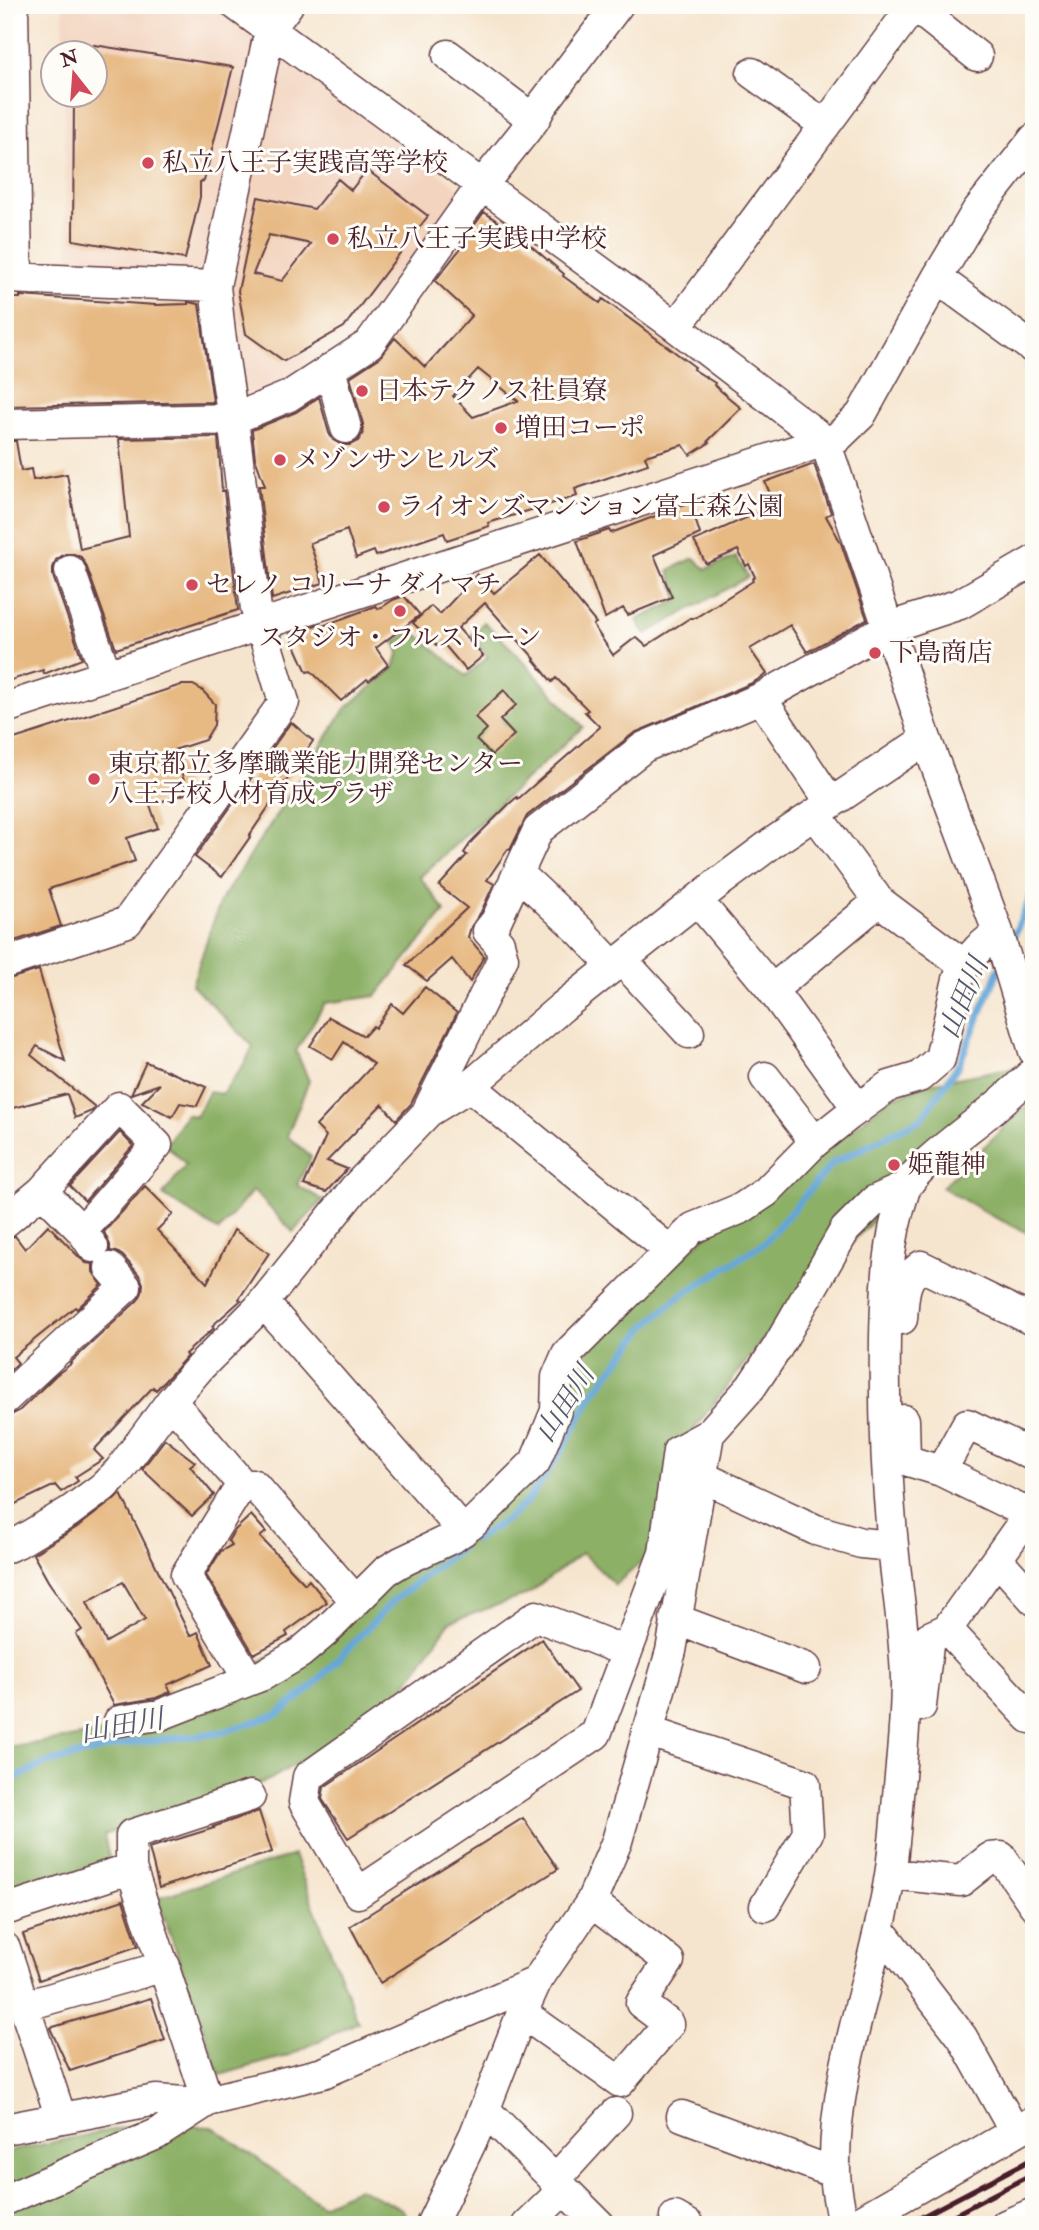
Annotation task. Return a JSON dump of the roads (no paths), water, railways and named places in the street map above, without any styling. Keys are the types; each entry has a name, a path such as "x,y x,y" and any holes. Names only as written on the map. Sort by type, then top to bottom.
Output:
{"street":[{"path":"13,5 11,278 215,286"},
{"path":"236,5 677,327 824,441 926,739 998,932 1034,1051"},
{"path":"5,963 127,922 284,702 256,609 215,286 270,29 288,5"},
{"path":"677,327 914,5 977,56"},
{"path":"5,424 233,419 289,396 369,344 482,185 534,120 606,9"},
{"path":"448,55 534,120"},
{"path":"752,73 825,125"},
{"path":"5,708 836,439 861,415 977,211 1034,139"},
{"path":"937,278 1034,349"},
{"path":"330,369 346,428"},
{"path":"426,1114 503,958 499,943 488,932 496,921 538,830 644,747 761,698 887,628 960,604 1034,561"},
{"path":"70,571 106,674"},
{"path":"761,698 879,901 964,965"},
{"path":"5,1548 69,1512 103,1487 119,1471 200,1367 264,1303 354,1189 426,1114 470,1086 562,1007 772,843 926,739"},
{"path":"518,873 689,1033"},
{"path":"698,900 772,990 858,1108"},
{"path":"772,990 879,901"},
{"path":"119,1721 160,1715 249,1680 300,1653 386,1571 463,1531 535,1462 546,1440 555,1411 557,1377 567,1354 693,1228 743,1208 766,1192 815,1142 858,1108 889,1086 919,1077 940,1059 958,979 964,965 998,932"},
{"path":"843,2225 835,2173 836,2135 855,2021 880,1930 891,1874 905,1721 903,1637 886,1467 892,1357 889,1248 905,1187 918,1171 1034,1072"},
{"path":"765,1077 815,1142"},
{"path":"470,1086 670,1251"},
{"path":"5,1223 42,1191 119,1107 157,1144 95,1249"},
{"path":"627,1652 536,1616 308,1777 304,1801 358,1893 596,1734 627,1652 664,1553 678,1451 709,1434 751,1387 777,1348 845,1230 874,1201 905,1187"},
{"path":"5,1399 126,1287 42,1191"},
{"path":"905,1721 915,1721 919,1717 929,1637 947,1629 1031,1510 941,1471 905,1460 892,1357 905,1287 910,1274 921,1266 1034,1321"},
{"path":"264,1303 463,1531"},
{"path":"171,1401 242,1484 254,1485 356,1601"},
{"path":"941,1471 967,1424 1034,1456"},
{"path":"431,2225 475,2134 536,1982 591,1902 617,1842 671,1651 709,1434"},
{"path":"703,1477 838,1538 893,1546"},
{"path":"242,1484 186,1575 249,1680"},
{"path":"997,1559 1034,1600"},
{"path":"675,1619 806,1668"},
{"path":"947,1629 1030,1718"},
{"path":"648,1731 806,1784 808,1833 765,1906"},
{"path":"208,2101 131,1868 131,1835 250,1796"},
{"path":"891,1874 961,1881 990,1858 1002,1857 1034,1905"},
{"path":"5,1910 131,1868"},
{"path":"522,2012 620,2082 669,2024 641,2003 669,1961 591,1902"},
{"path":"853,2225 1024,2126 962,2037 880,1930"},
{"path":"5,1948 61,2119"},
{"path":"24,2006 164,1966"},
{"path":"5,2129 156,2100 199,2103 323,2073 536,1982"},
{"path":"5,2200 157,2134 208,2101"},
{"path":"485,2110 600,2225"},
{"path":"527,2225 616,2113"},
{"path":"681,2116 835,2173"},
{"path":"1006,2225 1034,2213"}],"waterway":[{"name":"山田川","path":"1011,942 1034,890"},
{"name":"山田川","path":"474,1540 509,1518 529,1499 559,1455 595,1391 647,1325 676,1299 764,1243 833,1163 921,1119 959,1064 999,969"},
{"name":"山田川","path":"5,1783 46,1763 123,1744 220,1733 278,1714 311,1688 394,1600 461,1548"}],"railway":[{"path":"906,2225 1034,2158"},
{"path":"935,2225 1034,2173"}],"place":[{"name":"私立八王子実践高等学校","path":"148,163"},
{"name":"私立八王子実践中学校","path":"333,239"},
{"name":"日本テクノス社員寮","path":"362,391"},
{"name":"増田コーポ","path":"501,428"},
{"name":"メゾンサンヒルズ","path":"280,460"},
{"name":"ライオンズマンション富士森公園","path":"384,507"},
{"name":"セレノ コリーナ ダイマチ","path":"192,585"},
{"name":"スタジオ・フルストーン","path":"400,611"},
{"name":"下島商店","path":"875,653"},
{"name":"東京都立多摩職業能力開発センター 八王子校人材育成プラザ","path":"94,779"},
{"name":"姫龍神","path":"894,1165"}]}
